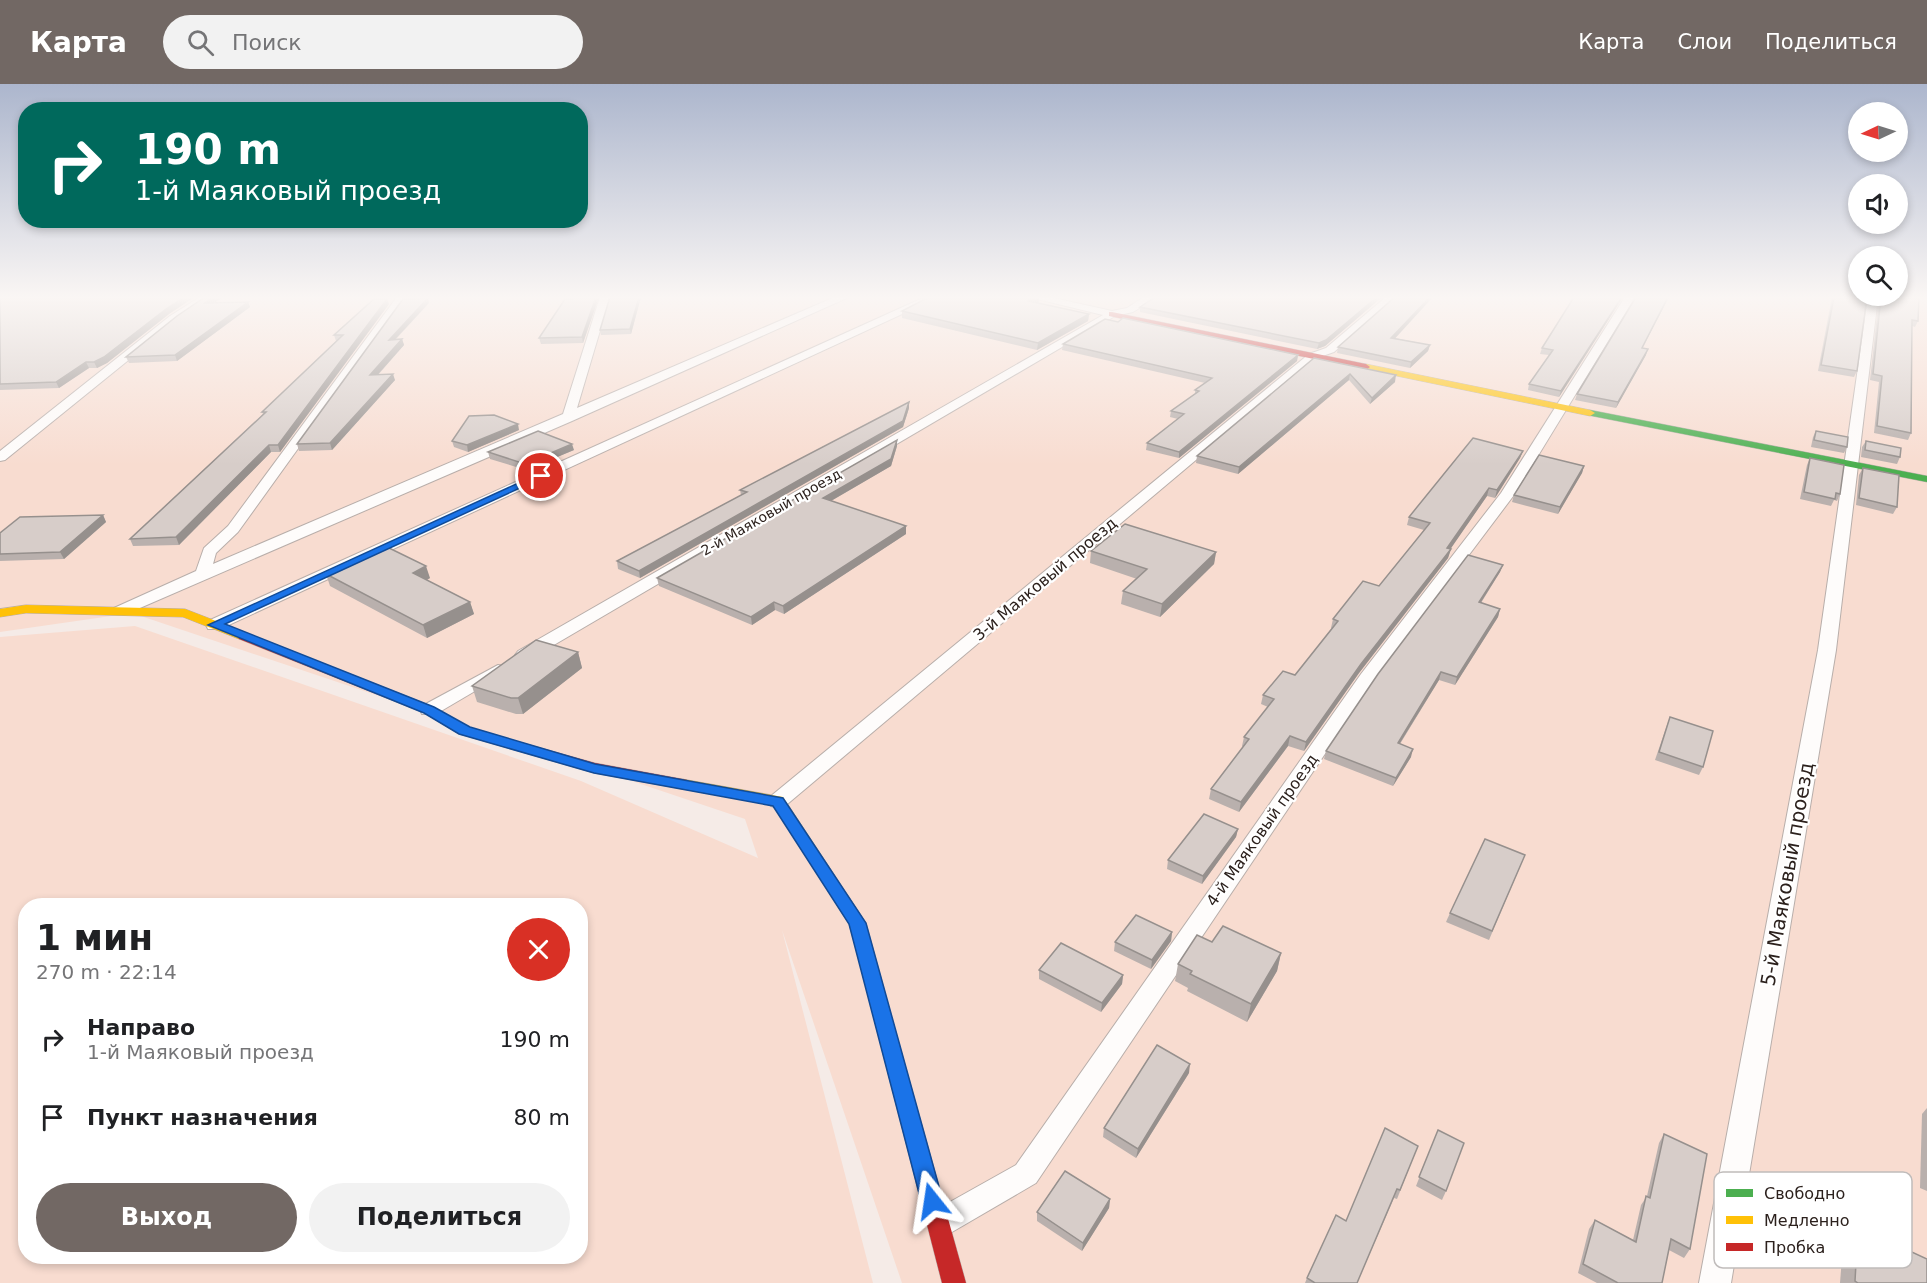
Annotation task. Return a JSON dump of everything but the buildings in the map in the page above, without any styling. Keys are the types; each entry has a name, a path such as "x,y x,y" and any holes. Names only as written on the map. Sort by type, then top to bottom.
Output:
{"street":[{"path":"1298,353 1563,408 1927,479"},
{"path":"0,613 26,609 185,613 429,710 465,731 594,768 778,801 857,923 954,1283"}],"lane":[{"path":"0,457 130,353"},
{"path":"203,574 209,551 233,529 361,353"},
{"path":"568,418 588,353"},
{"path":"120,611 716,353"},
{"path":"214,625 810,353"},
{"name":"2-й Маяковый проезд","path":"429,710 1045,353"},
{"name":"3-й Маяковый проезд","path":"778,801 1313,356 1322,353"},
{"name":"4-й Маяковый проезд","path":"938,1224 1026,1174 1367,678 1506,495 1596,353"},
{"name":"5-й Маяковый проезд","path":"1735,1172 1827,650 1866,353"},
{"name":"5-й Маяковый проезд","path":"1715,1283 1718,1268"}],"shaded area":[{"path":"0,353 1927,353 1927,1283 902,1283 782,930 873,1283 0,1283 0,637 135,626 581,781 758,858 745,819 132,613 0,632"}],"traffic: fast":[{"path":"1590,413 1927,479"}],"traffic: slow":[{"path":"1366,367 1590,413"},
{"path":"0,613 26,609 185,613 243,636"},
{"path":"682,784 778,801 857,923 881,1011"}],"traffic: jam":[{"path":"1299,353 1366,367"},
{"path":"243,636 429,710 464,731 594,768 682,784"},
{"path":"881,1011 954,1283"}],"route":[{"path":"541,476 214,625 429,710 465,731 594,768 778,801 857,923 932,1201"}]}
